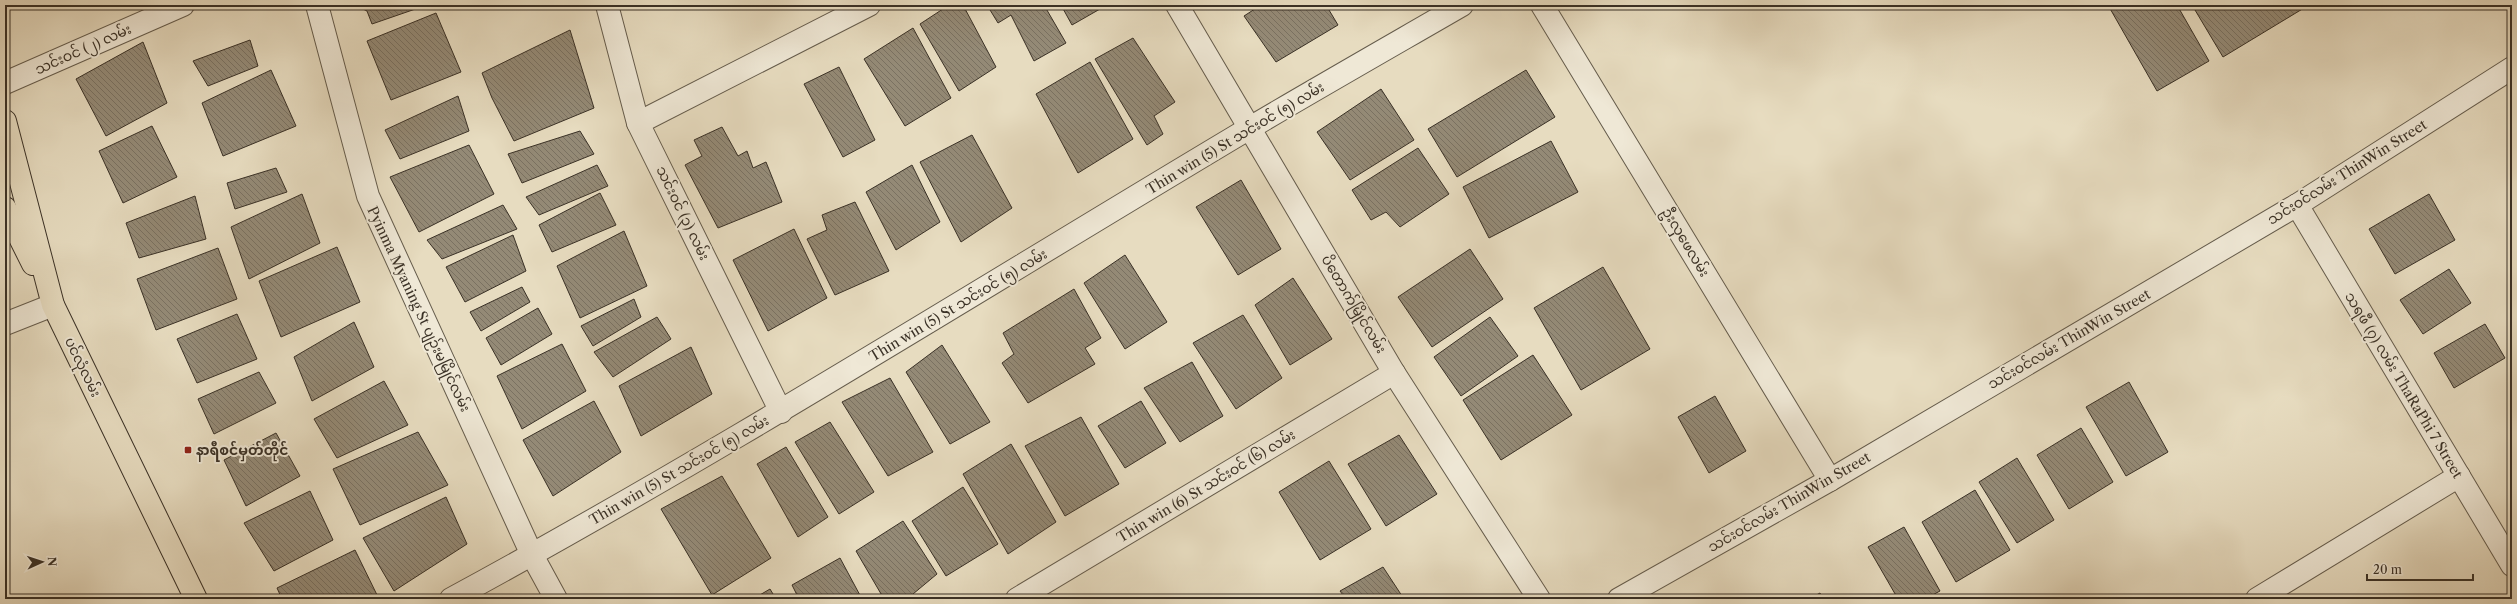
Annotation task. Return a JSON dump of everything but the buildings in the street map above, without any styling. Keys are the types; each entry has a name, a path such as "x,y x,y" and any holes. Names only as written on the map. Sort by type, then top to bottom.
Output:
{"main road":[{"name":"ပင်လုံလမ်း","path":"5,121 53,305 196,599"},
{"path":"5,208 53,305"}],"street":[{"name":"သင်းဝင် (၂) လမ်း","path":"5,83 183,5"},
{"name":"Pyinma Myaning St ပျဉ်းမမြိုင်လမ်း","path":"317,5 368,196 532,555 556,599"},
{"name":"သင်းဝင် (၃) လမ်း","path":"607,5 638,123 781,412"},
{"path":"638,123 869,5"},
{"name":"ပိတောက်မြိုင်လမ်း","path":"1177,5 1394,373 1539,599"},
{"name":"Thin win (5) St သင်းဝင် (၅) လမ်း","path":"451,599 532,555 781,412 1249,128 1462,5"},
{"name":"ဦးလှဖေလမ်း","path":"1542,5 1830,480"},
{"name":"သင်းဝင်လမ်း ThinWin Street","path":"1620,599 1830,480 2297,205 2512,68"},
{"name":"သရဖီ (၇) လမ်း ThaRaPhi 7 Street","path":"2297,205 2512,565"},
{"path":"5,324 53,305"},
{"name":"Thin win (6) St သင်းဝင် (၆) လမ်း","path":"1017,599 1394,373"},
{"path":"2257,599 2459,476"}],"place":[{"name":"နာရီစင်မှတ်တိုင်","path":"188,450"}]}
